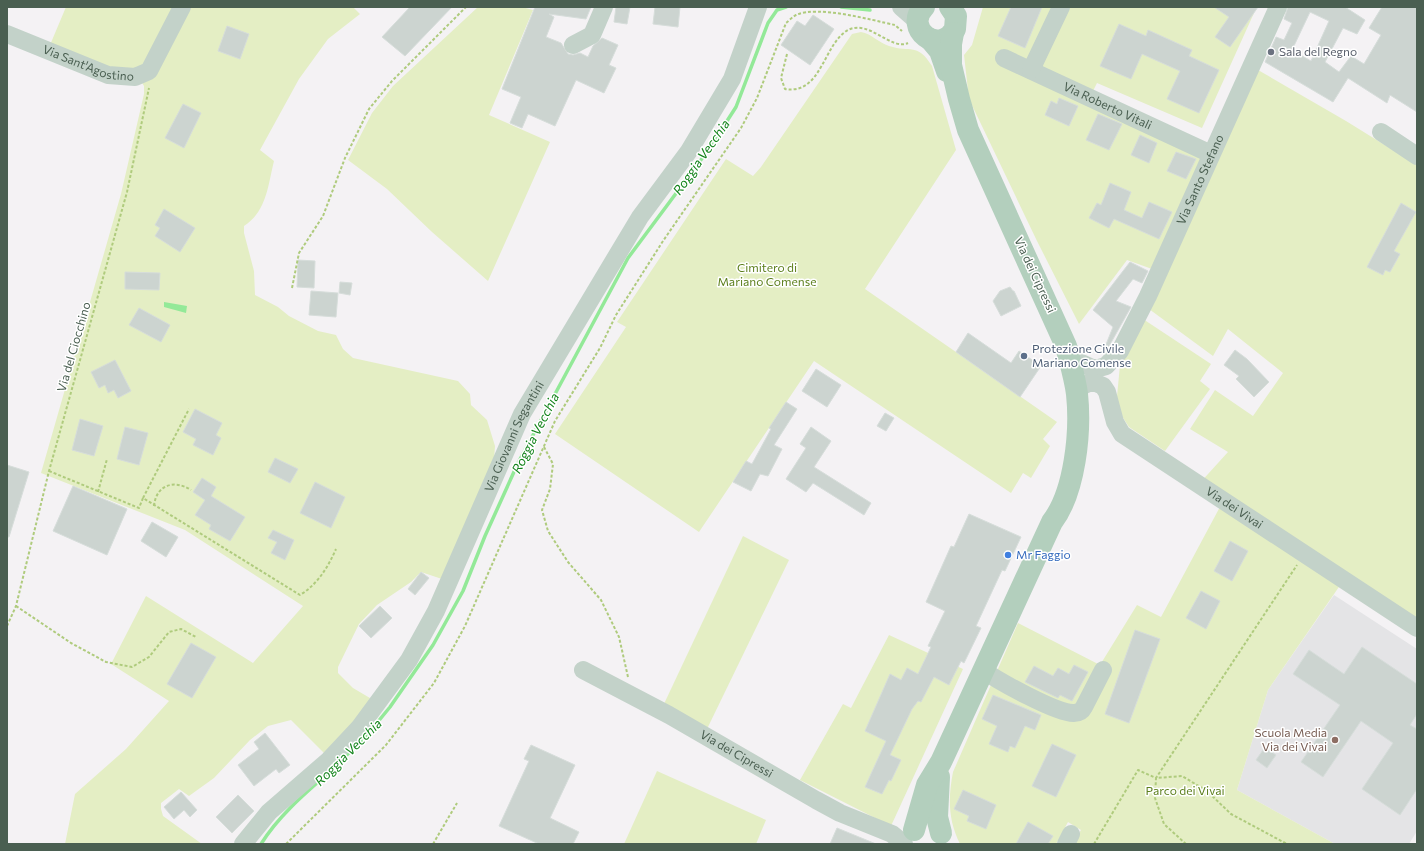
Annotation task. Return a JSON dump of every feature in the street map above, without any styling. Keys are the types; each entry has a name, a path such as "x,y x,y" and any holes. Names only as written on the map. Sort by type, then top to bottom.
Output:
{"main road":[{"name":"Via dei Cipressi","path":"953,15 950,58 968,130 1066,346 1077,395 1077,433 1072,470 1064,502 1060,512 1052,522"},
{"path":"930,39 945,39 953,15"},
{"name":"Via dei Cipressi","path":"906,837 927,785 941,762 1052,522 1069,446 1069,395 1062,361 1050,325 967,142 954,100 944,58 930,39 913,25"},
{"name":"Via dei Cipressi","path":"941,762 937,817 944,838"},
{"path":"906,837 921,826 930,826 944,838"}],"street":[{"name":"Via Sant'Agostino","path":"7,34 108,75 134,77 149,71 182,7"},
{"path":"573,45 592,35 604,7"},
{"name":"Via Giovanni Segantini","path":"243,844 269,812 328,760 360,728 409,660 440,604 522,414 640,217 689,150 732,80 758,7"},
{"path":"901,7 913,25"},
{"path":"1031,70 1061,7"},
{"name":"Via Santo Stefano","path":"1066,346 1079,362 1092,368 1106,366 1120,350 1148,296 1278,7"},
{"name":"Via Roberto Vitali","path":"1004,58 1212,154"},
{"path":"1381,132 1417,156"},
{"name":"Via Santo Stefano","path":"1111,408 1113,382 1120,350"},
{"name":"Via dei Vivai","path":"1077,395 1082,386 1089,383 1096,383 1103,386 1107,392 1115,422 1122,434 1417,628"},
{"name":"Via dei Cipressi","path":"583,670 630,694 825,805 906,837"},
{"path":"983,670 1015,690 1063,711 1074,714 1080,712 1084,707 1103,670"}],"path":[{"path":"292,288 299,253 323,216 345,158 369,109 392,81 466,7"},
{"path":"286,844 386,745 434,683 465,626 556,421 600,348 616,315 680,214 741,128 760,91 786,23 796,15 811,12 836,13 895,25 913,25 910,42 905,44 891,42 876,33 859,27 848,30 838,40 807,85 795,90 785,89 781,78 787,54"},
{"name":"Via del Ciocchino","path":"7,626 16,606 49,471 127,192 150,86 149,71"},
{"path":"49,471 139,508 189,409"},
{"path":"544,446 553,464 550,489 542,510 548,531 568,562 601,600 619,637 628,675 630,694"},
{"path":"98,492 107,459"},
{"path":"154,506 155,496 164,486 174,484 184,486 191,490"},
{"path":"143,498 300,595 310,589 319,579 336,549"},
{"path":"1186,844 1164,824 1155,798 1156,778 1304,555"},
{"path":"16,606 71,643 106,662 132,667 149,657 169,632 181,629 196,637"},
{"path":"1094,844 1138,770 1156,778 1182,776 1207,791 1231,814 1287,844"},
{"path":"433,844 457,803"}],"shaded area":[{"path":"164,302 187,306 186,313 164,307"},
{"name":"Scuola Media Via dei Vivai","path":"1334,595 1417,649 1417,831 1409,844 1335,844 1237,790 1268,690"}],"green space":[{"path":"66,7 177,7 150,57 137,69 126,70 113,69 99,65 50,45"},
{"path":"189,7 353,7 360,14 328,39 299,79 260,150 274,161 268,188 262,205 252,220 244,226 244,233 254,271 255,295 278,307 289,316 318,331 336,335 343,349 353,358 458,381 470,394 471,405 487,420 495,446 494,460 445,580 421,572 411,582 377,605 359,624 338,667 338,673 353,688 375,701 326,755 291,720 268,726 250,740 214,778 189,796 179,789 161,803 163,816 202,844 65,844 75,794 126,749 169,701 111,664 146,596 253,663 303,606 185,530 41,473 121,194 144,94 144,86 141,81"},
{"path":"478,7 522,7 533,10 489,115 550,142 488,281 432,232 387,189 348,160 372,113 393,86"},
{"path":"983,7 1246,7 1254,13 1202,128 1097,83 1088,101 1203,154 1152,269 1127,260 1079,324 1037,241 969,99 964,55 972,45"},
{"name":"Cimitero di Mariano Comense","path":"861,32 889,46 918,51 927,59 932,66 956,150 865,289 1057,422 1043,439 1050,446 1031,478 1023,473 1011,493 814,361 699,532 555,434 626,327 617,322 726,159 753,176 761,167 852,34"},
{"name":"Parco dei Vivai","path":"1258,70 1346,121 1417,165 1417,629 1343,581 1268,690 1237,790 1335,844 1073,844 1081,830 1068,822 1056,844 960,844 953,826 950,809 950,791 953,772 1018,623 1100,665 1137,605 1161,617 1221,505 1198,485 1228,452 1190,429 1215,390 1253,416 1283,373 1228,329 1213,356 1149,309"},
{"path":"1143,319 1211,364 1200,381 1210,389 1165,451 1129,427 1116,407 1120,365"},
{"path":"743,536 789,560 707,729 663,706"},
{"path":"889,635 963,669 891,826 800,780 843,704 851,708"},
{"path":"657,771 766,820 756,844 624,844"}],"building":[{"path":"410,7 452,7 405,56 382,37"},
{"path":"535,7 591,7 586,19 549,14 554,17 546,37 561,43 568,54 573,55 580,53 588,57 593,46 602,38 618,45 609,65 616,68 604,93 576,80 555,126 528,114 522,128 510,123 521,97 502,89"},
{"path":"616,7 630,7 627,24 614,22"},
{"path":"655,7 680,7 678,27 653,24"},
{"path":"1011,7 1042,7 1025,48 998,36"},
{"path":"1214,7 1258,7 1230,47 1215,37 1229,17"},
{"path":"1288,7 1345,7 1365,20 1357,34 1343,28 1325,62 1339,72 1351,56 1364,64 1381,35 1369,28 1382,7 1417,7 1417,112 1390,95 1387,103 1348,78 1333,102 1265,62 1276,37 1284,40 1292,23 1284,19","holes":["1310,12 1329,21 1311,61 1292,50"]},
{"path":"813,15 834,29 810,65 781,45 797,21 805,26"},
{"path":"1119,24 1146,36 1148,30 1192,50 1189,56 1219,70 1199,113 1167,99 1180,71 1142,54 1131,79 1100,66"},
{"path":"227,26 249,34 240,59 218,51"},
{"path":"1059,98 1078,106 1069,126 1045,115 1051,101 1057,104"},
{"path":"183,104 201,113 184,148 165,138"},
{"path":"1098,114 1122,124 1109,150 1086,140"},
{"path":"1140,135 1157,143 1149,163 1131,155"},
{"path":"1176,152 1196,159 1186,179 1167,171"},
{"path":"1110,183 1131,192 1124,210 1142,218 1149,202 1172,212 1159,239 1114,219 1109,228 1089,218 1097,203 1101,205"},
{"path":"1401,203 1416,212 1394,251 1400,254 1390,272 1385,270 1383,275 1367,267"},
{"path":"164,209 195,228 180,252 155,236 160,228 155,225"},
{"path":"298,260 315,261 314,288 297,287"},
{"path":"1130,262 1148,271 1142,283 1133,279 1116,301 1131,307 1108,348 1105,347 1113,327 1093,310"},
{"path":"125,272 160,273 159,290 125,289"},
{"path":"340,282 352,283 350,295 339,293"},
{"path":"1010,287 1014,291 1021,306 1001,316 993,301 1000,291"},
{"path":"311,291 338,293 336,317 309,315"},
{"path":"139,308 170,325 161,342 129,325"},
{"path":"968,333 1011,363 1019,351 1041,366 1020,397 956,352"},
{"path":"1235,350 1247,359 1269,382 1254,397 1236,379 1239,376 1224,365"},
{"path":"115,360 131,391 118,398 114,390 108,393 105,385 99,388 91,372"},
{"path":"816,369 841,385 827,407 802,391"},
{"path":"786,402 797,409 774,445 782,449 768,476 760,474 751,491 733,482 746,461 752,464 771,429 769,428"},
{"path":"195,409 222,423 216,435 221,438 213,455 193,445 196,439 183,432"},
{"path":"885,413 894,418 886,431 877,426"},
{"path":"80,419 103,426 94,456 72,450"},
{"path":"125,427 148,433 139,465 117,459"},
{"path":"811,427 831,441 814,467 871,503 864,515 813,483 806,492 786,479 806,448 800,444"},
{"path":"275,458 298,469 290,483 268,472"},
{"path":"7,465 29,472 9,537 7,537"},
{"path":"202,478 216,487 211,496 245,517 230,541 209,529 211,525 195,515 205,500 193,492"},
{"path":"315,482 345,497 331,528 300,513"},
{"path":"73,486 127,509 107,555 53,531"},
{"path":"969,514 1021,537 1005,571 1002,570 976,626 981,628 964,663 961,661 949,685 934,677 921,702 918,701 912,709 890,755 901,760 891,781 889,780 882,794 865,787 886,741 865,731 890,674 901,680 907,668 918,674 931,647 928,646 945,611 926,602 951,546 954,547"},
{"path":"152,522 178,537 166,557 141,541"},
{"path":"273,530 294,540 285,560 271,553 277,542 268,538"},
{"path":"1230,541 1248,551 1232,581 1214,571"},
{"path":"421,572 429,578 415,595 408,589"},
{"path":"1201,591 1220,601 1206,629 1186,618"},
{"path":"380,606 392,618 371,638 359,626"},
{"path":"1135,630 1160,639 1129,723 1105,714"},
{"path":"191,643 216,657 192,698 167,684"},
{"path":"1362,647 1417,684 1417,714 1410,725 1417,729 1417,789 1400,815 1362,789 1393,743 1361,721 1323,777 1301,762 1340,705 1293,674 1309,650 1344,674"},
{"path":"1074,665 1088,672 1072,701 1060,695 1058,698 1025,682 1034,666 1053,676 1058,668 1069,674"},
{"path":"993,695 1041,715 1035,730 1025,726 1015,748 1010,746 1008,752 989,744 997,726 982,719"},
{"path":"265,733 290,765 279,773 276,769 254,786 238,765 259,749 254,742"},
{"path":"1052,744 1076,755 1056,797 1032,786"},
{"path":"531,745 575,765 550,818 579,832 573,844 539,844 499,826 529,761 524,759"},
{"path":"1265,747 1276,755 1267,768 1256,760"},
{"path":"963,790 996,805 986,829 967,821 969,816 954,809"},
{"path":"181,792 197,810 190,817 184,810 174,819 164,807"},
{"path":"238,795 254,811 232,833 216,817"},
{"path":"1028,822 1053,836 1048,844 1016,844"},
{"path":"837,828 876,844 830,844"}],"waterway":[{"name":"Roggia Vecchia","path":"339,762 363,740 390,707 433,645 463,591 485,536 518,463 628,258 709,149 736,107 768,23 777,10 786,7"},
{"name":"Roggia Vecchia","path":"841,7 870,10"},
{"name":"Roggia Vecchia","path":"261,844 275,825 299,799 326,775"}],"place":[{"name":"Sala del Regno","path":"1271,52"},
{"name":"Protezione Civile Mariano Comense","path":"1024,356"},
{"name":"Mr Faggio","path":"1008,555"},
{"name":"Scuola Media Via dei Vivai","path":"1335,740"}]}
